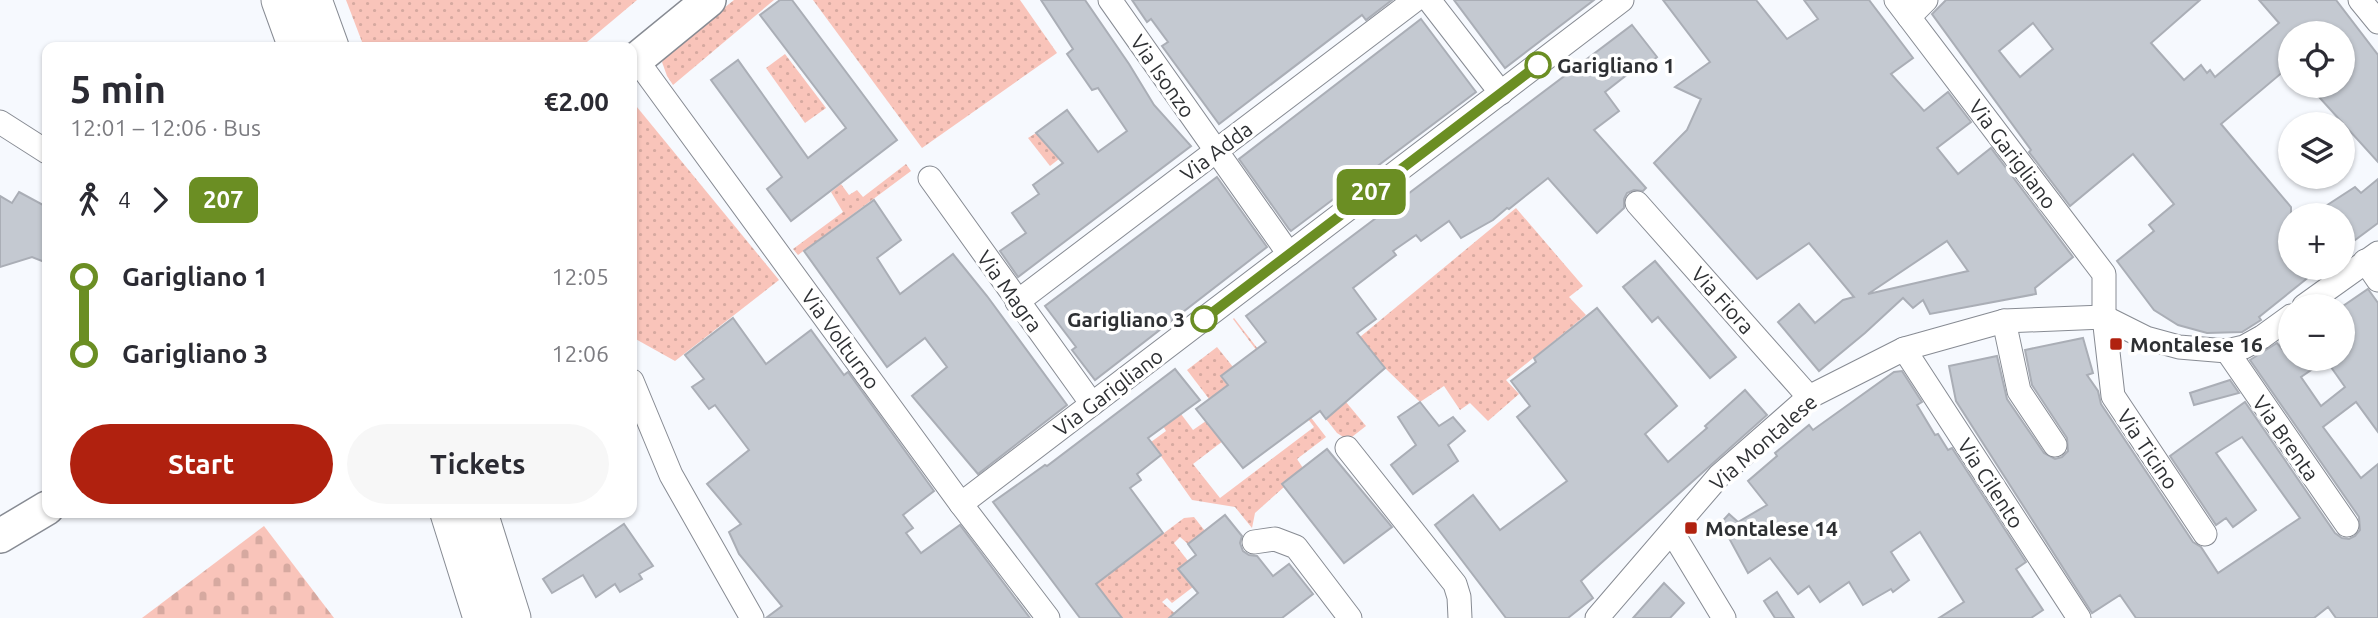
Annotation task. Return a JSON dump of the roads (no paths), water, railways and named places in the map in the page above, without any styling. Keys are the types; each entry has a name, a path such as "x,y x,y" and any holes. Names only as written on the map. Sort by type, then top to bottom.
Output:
{"main road":[{"path":"280,0 295,42"},
{"path":"314,0 328,42"},
{"path":"451,518 482,618"},
{"path":"480,518 512,618"}],"street":[{"path":"314,0 332,18 344,42"},
{"path":"637,46 674,0"},
{"path":"637,51 709,0"},
{"name":"Via Isonzo","path":"1110,0 1289,254"},
{"name":"Via Adda","path":"1017,302 1415,0"},
{"path":"1429,0 1501,93"},
{"name":"Via Garigliano","path":"961,504 1622,0"},
{"path":"1902,8 1926,0"},
{"path":"2360,0 2378,22"},
{"name":"Via Garigliano","path":"1902,8 2104,274 2104,317"},
{"name":"Via Volturno","path":"637,69 1048,618"},
{"path":"0,122 42,149"},
{"name":"Via Magra","path":"930,178 1092,404"},
{"name":"Via Fiora","path":"1637,203 1809,397"},
{"path":"2321,294 2372,257 2378,280"},
{"name":"Via Montalese","path":"1598,618 1719,477 1809,397 1904,349 2004,321 2104,317 2146,338 2179,347 2227,351 2253,342 2278,325"},
{"name":"Via Ticino","path":"2104,317 2113,396 2205,534"},
{"path":"2004,321 2020,391 2055,445"},
{"name":"Via Cilento","path":"1904,349 2079,618"},
{"name":"Via Brenta","path":"2227,351 2347,525"},
{"path":"637,393 671,475 752,618"},
{"path":"1347,448 1455,584 1460,618"},
{"path":"0,536 42,511"},
{"path":"1672,532 1724,618"},
{"path":"1254,542 1275,539 1296,547 1350,618"}],"place":[{"name":"Garigliano 1","path":"1538,65"},
{"name":"Garigliano 3","path":"1204,319"},
{"name":"Montalese 16","path":"2116,344"},
{"name":"Montalese 14","path":"1691,528"}]}
